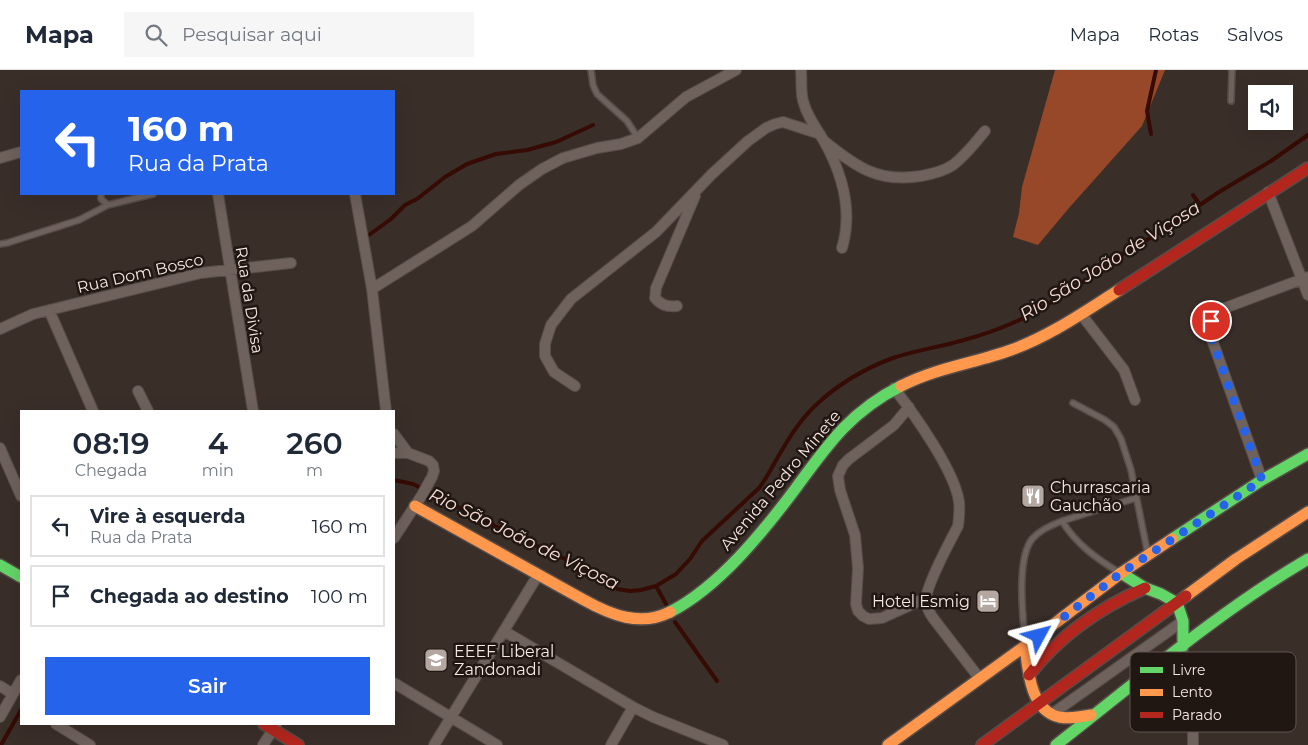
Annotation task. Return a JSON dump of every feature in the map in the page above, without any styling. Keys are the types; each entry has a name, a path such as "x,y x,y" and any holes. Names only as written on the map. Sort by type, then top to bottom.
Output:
{"main road":[{"name":"Avenida Pedro Minete","path":"415,506 538,575 609,612 626,618 645,620 678,608 693,599 712,583 743,550 780,509 841,430 854,417 894,388 945,368 1002,353 1026,344 1081,314 1308,168"},
{"path":"888,745 1026,646 1121,573 1262,480 1308,454"},
{"path":"982,745 1267,538 1308,512"},
{"path":"1175,652 1286,572 1308,559"},
{"path":"0,565 20,577"},
{"path":"1121,573 1145,588 1177,603 1183,621 1183,646"},
{"path":"1029,675 1040,658 1074,630 1123,597 1145,588"},
{"path":"1026,646 1031,687 1038,703 1052,714 1062,718 1072,719 1094,714"},
{"path":"1056,745 1130,686"},
{"path":"271,726 298,745"}],"street":[{"path":"372,289 472,226 519,185 548,166 571,155 621,144 638,138 686,97 736,70"},
{"path":"801,70 803,102 806,111 822,137 838,170 847,204 847,232 842,248"},
{"path":"575,386 554,372 545,356 545,344 551,325 571,299 656,232 699,186 748,141 775,124 783,122 792,124 822,137 858,167 886,177 899,178 929,175 952,166 964,156 985,131"},
{"path":"0,158 20,152"},
{"path":"676,306 667,306 658,301 655,298 656,288 699,186"},
{"path":"1268,192 1305,278 1308,295"},
{"name":"Rua da Divisa","path":"218,195 253,410"},
{"path":"355,195 372,289 386,410"},
{"name":"Rua Dom Bosco","path":"0,329 20,319 49,310 201,273 291,263"},
{"path":"1262,480 1210,334 1211,321 1217,311 1305,278"},
{"path":"49,310 93,410"},
{"path":"1081,314 1124,370 1135,400"},
{"path":"894,388 909,407 941,458 955,486 960,515 958,526 926,598 927,607 933,618 980,679"},
{"path":"138,390 148,410"},
{"path":"909,407 894,425 849,458 840,471 838,482 855,535 858,585 856,604 858,611 863,616 875,619 882,618 926,598"},
{"path":"395,435 408,453"},
{"path":"0,448 20,494"},
{"path":"395,454 408,453 422,457 432,465 432,477 395,536"},
{"path":"434,745 538,575"},
{"path":"1139,652 1183,621"},
{"path":"504,631 652,717 723,745"},
{"path":"1183,646 1183,652"},
{"path":"1052,714 1130,659"},
{"path":"0,717 20,682"},
{"path":"395,684 496,745"},
{"path":"0,686 13,694"},
{"path":"611,745 633,706"},
{"path":"58,725 90,745"},
{"path":"263,745 271,726"},
{"path":"1193,732 1193,745"}],"lane":[{"path":"592,70 592,85 597,94 627,121 638,138"},
{"path":"1231,101 1232,70"},
{"path":"101,195 101,199 108,205"},
{"path":"0,244 79,220 108,205 149,195"},
{"path":"1073,403 1088,410 1114,427 1122,439 1128,455 1148,555"},
{"path":"1026,646 1022,588 1023,567 1027,547 1037,534 1062,522 1136,498"},
{"path":"1062,522 1073,537 1096,558 1121,573"}],"shaded area":[{"path":"1055,70 1165,70 1142,126 1038,245 1013,237 1019,213 1022,187"}],"waterway":[{"path":"1151,134 1147,111 1156,70"},
{"path":"369,235 391,219 405,205 417,199 445,177 467,164 496,154 527,150 556,142 593,125"},
{"name":"Rio São João de Viçosa","path":"395,480 413,484 495,526 597,574 617,589 630,591 656,586 676,574 690,559 702,541 759,488 789,438 805,416 826,396 844,383 863,371 893,358 981,335 1032,314 1104,269 1121,255 1157,234 1219,192 1271,161 1308,135"},
{"path":"1193,195 1200,205"},
{"path":"656,586 666,604"},
{"path":"675,622 717,681"},
{"name":"Rio São João de Viçosa","path":"1,745 20,712"}],"traffic: fast":[{"path":"670,612 706,588 739,557 755,540 830,443 854,418 868,406 901,386"},
{"path":"1172,539 1262,480 1308,454"},
{"path":"1174,652 1242,601 1308,559"},
{"path":"0,565 20,576"},
{"path":"1121,573 1145,588 1177,603 1183,621 1183,646"},
{"path":"1056,745 1130,686"}],"traffic: slow":[{"path":"901,386 942,370 997,355 1039,338 1119,290"},
{"path":"415,506 605,610 637,619 648,619 670,612"},
{"path":"1186,596 1236,559 1308,512"},
{"path":"888,745 1025,646 1121,573 1172,539"},
{"path":"1025,646 1032,688 1042,706 1049,713 1059,717 1071,718 1091,715"}],"traffic: jam":[{"path":"1119,290 1308,168"},
{"path":"1029,675 1054,647 1081,624 1112,604 1145,588"},
{"path":"982,745 1186,596"},
{"path":"266,725 298,745"}],"place":[{"name":"Churrascaria Gauchão","path":"1033,496"},
{"name":"Hotel Esmig","path":"988,601"},
{"name":"EEEF Liberal Zandonadi","path":"436,660"}],"route":[{"path":"1039,636 1121,573 1262,480 1210,334 1211,321"}]}
